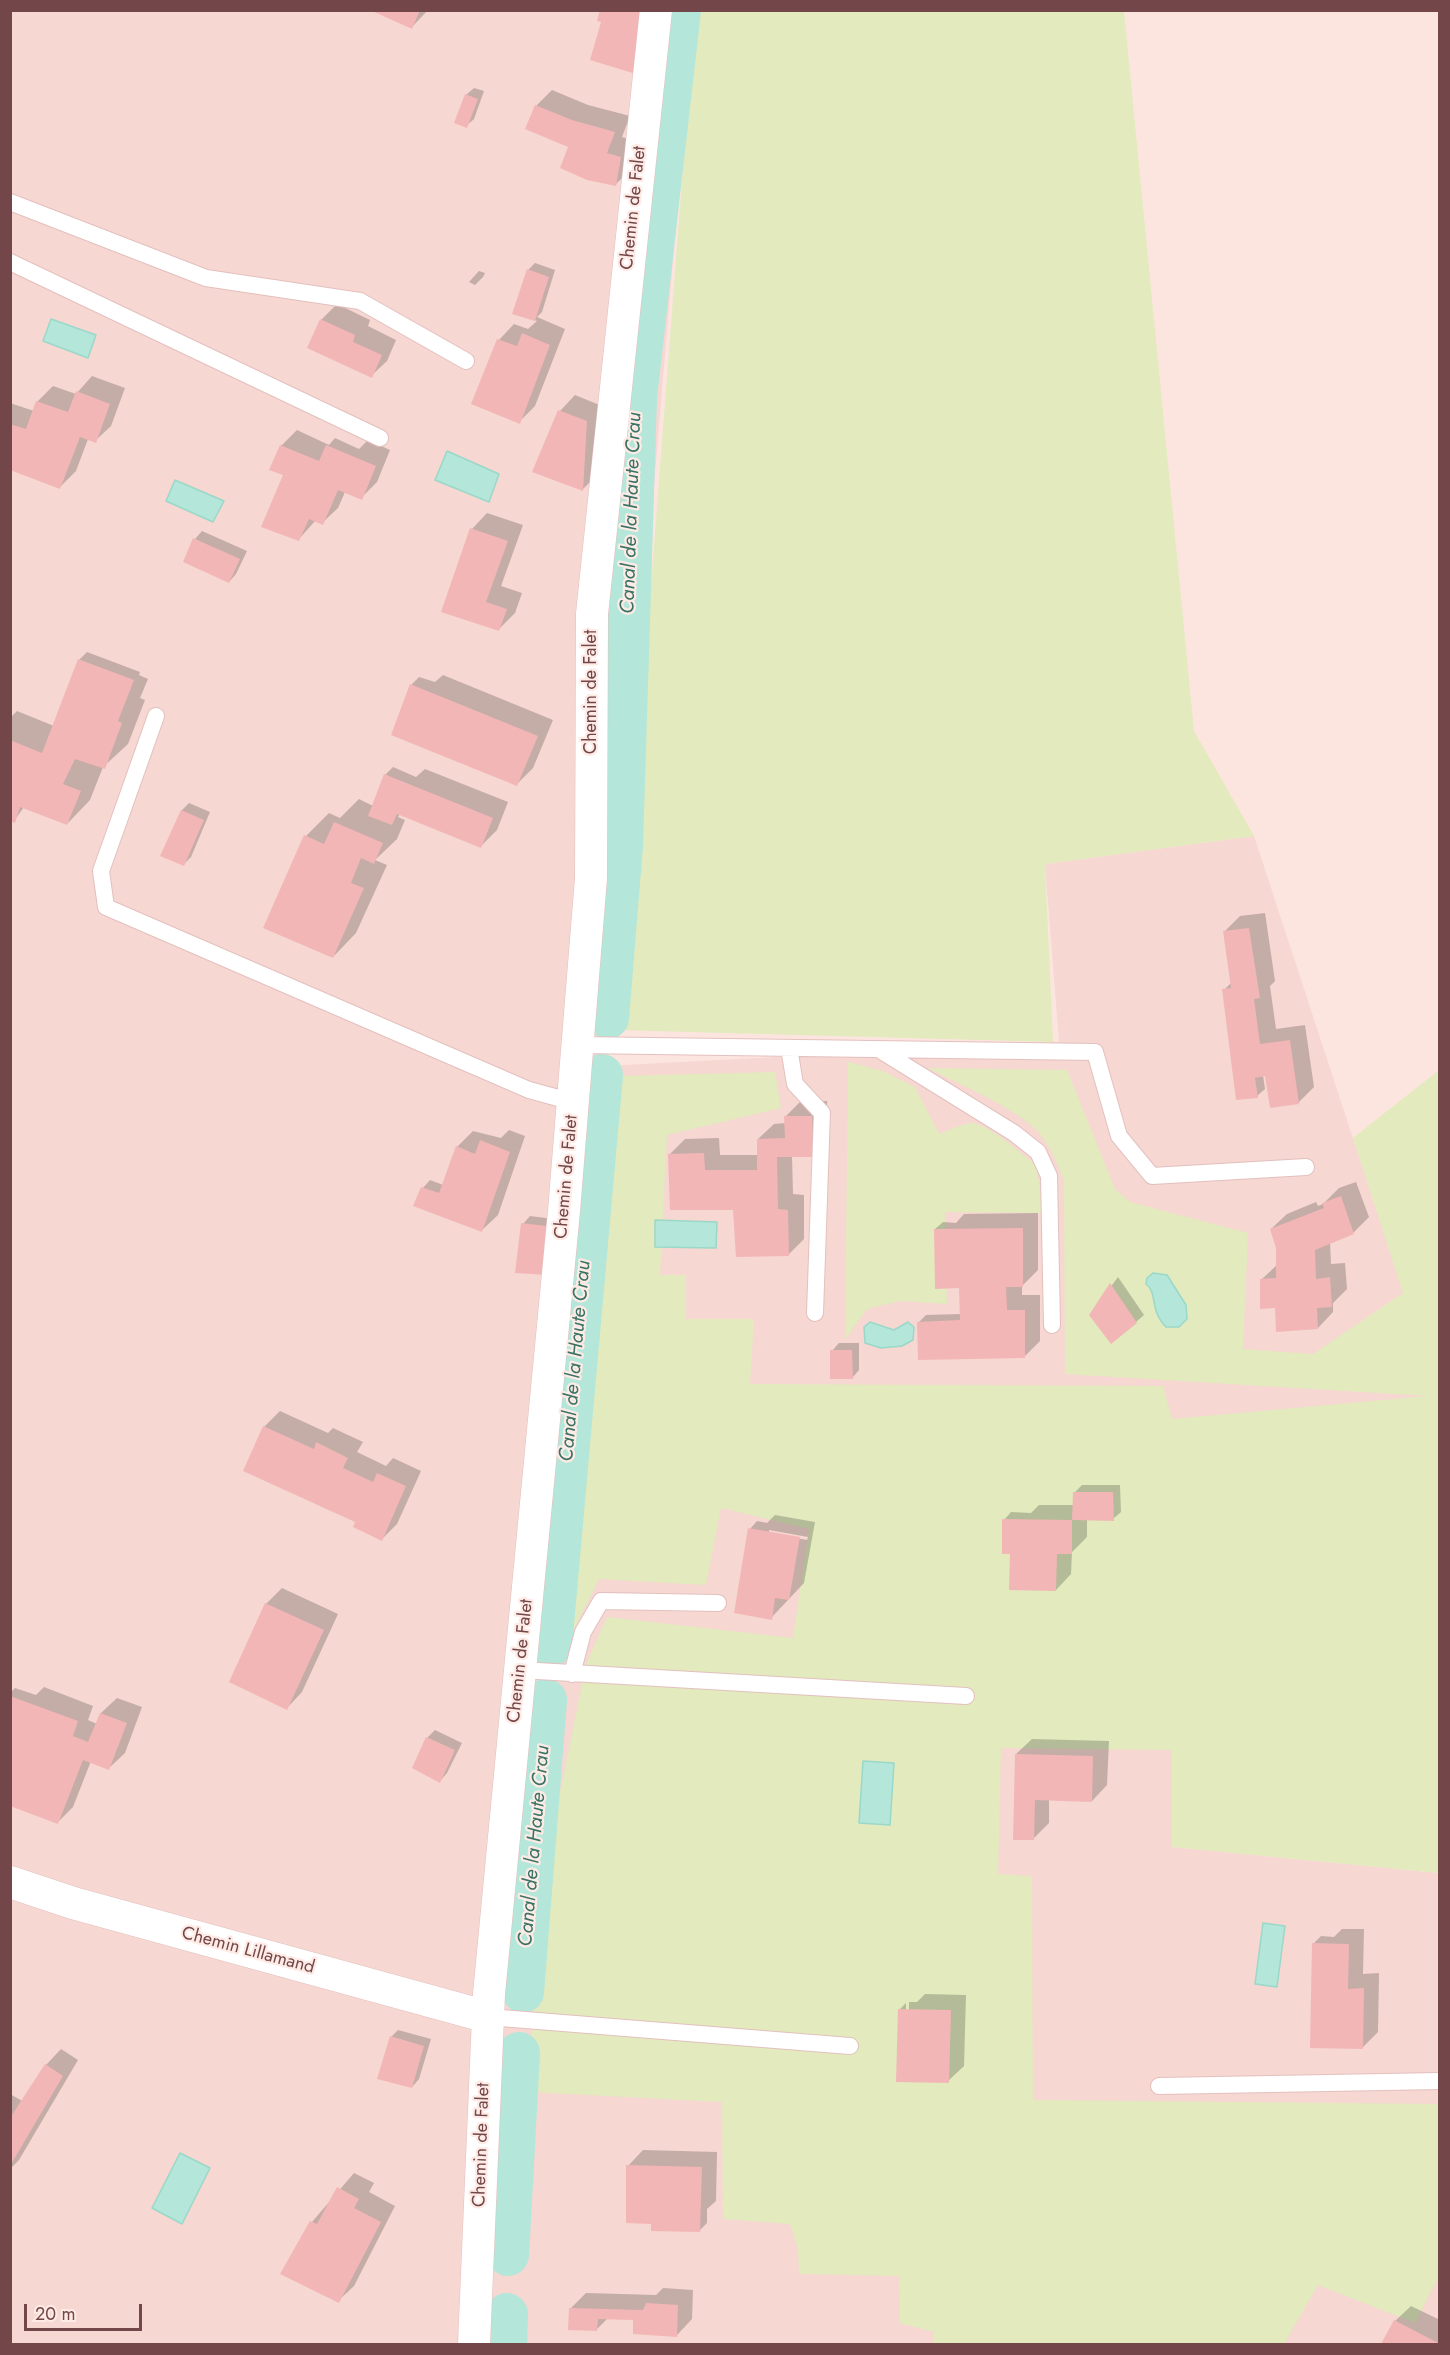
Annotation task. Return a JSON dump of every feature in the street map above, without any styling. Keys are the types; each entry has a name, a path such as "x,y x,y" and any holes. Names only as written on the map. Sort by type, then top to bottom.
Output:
{"street":[{"name":"Chemin de Falet","path":"474,2344 488,2018 573,1102 591,878 592,614 656,10"},
{"name":"Chemin Lillamand","path":"10,1882 85,1906 488,2018"}],"lane":[{"path":"10,202 206,278 360,301 466,361"},
{"path":"10,262 380,438"},
{"path":"156,716 101,871 106,907 529,1090 573,1102"},
{"path":"578,1045 1095,1052 1119,1136 1152,1176 1306,1167"},
{"path":"789,1048 795,1084 822,1113 815,1313"},
{"path":"880,1049 1014,1132 1038,1152 1049,1176 1052,1325"},
{"path":"572,1674 584,1632 601,1601 718,1603"},
{"path":"520,1670 966,1696"},
{"path":"488,2018 850,2046"},
{"path":"1159,2086 1440,2081"}],"shaded area":[{"path":"11,11 694,11 605,1066 1059,1042 1045,864 1254,836 1437,1395 1433,1396 1172,1847 1439,1873 1439,2344 11,2344"}],"green space":[{"path":"695,11 1124,11 1194,731 1254,836 1045,864 1053,1042 617,1030"},
{"path":"848,1062 883,1071 915,1087 939,1134 966,1124 977,1124 1014,1147 1036,1165 1044,1213 945,1212 947,1304 900,1301 867,1309 845,1340"},
{"path":"928,1068 1067,1070 1115,1189 1130,1202 1248,1233 1243,1349 1313,1354 1403,1293 1353,1138 1439,1070 1439,1873 1172,1847 1172,1750 1001,1748 998,1874 1032,1876 1033,2100 1439,2104 1439,2276 1415,2323 1318,2285 1284,2344 933,2344 934,2332 900,2323 899,2276 799,2274 798,2249 790,2224 723,2219 722,2102 530,2092 533,2001 547,1858 586,1664 607,1617 793,1638 809,1529 721,1508 706,1585 599,1579 573,1632 556,1649 617,1076 775,1072 781,1108 667,1135 660,1275 686,1275 686,1319 754,1319 750,1384 1163,1386 1172,1419 1428,1396 1065,1374 1064,1181 1055,1158 1037,1130 1019,1116"}],"water":[{"path":"51,319 96,335 88,358 43,341"},
{"path":"447,451 499,474 489,502 435,480"},
{"path":"175,480 224,501 213,522 166,501"},
{"path":"655,1220 717,1222 716,1248 655,1247"},
{"path":"1153,1273 1167,1275 1186,1305 1187,1319 1179,1327 1166,1327 1157,1314 1152,1292 1146,1284 1147,1278"},
{"path":"870,1322 894,1330 908,1322 914,1327 913,1340 902,1346 881,1348 865,1343 864,1327"},
{"path":"863,1761 894,1763 890,1825 859,1823"},
{"path":"1263,1923 1285,1926 1277,1987 1255,1984"},
{"path":"180,2153 210,2168 182,2224 152,2208"}],"building":[{"path":"370,10 420,10 412,29"},
{"path":"600,10 642,10 636,74 590,60 601,22 597,21"},
{"path":"465,94 478,99 467,128 454,123"},
{"path":"535,105 572,120 615,132 607,153 621,157 616,186 587,180 560,168 568,147 525,129"},
{"path":"527,269 549,277 535,321 512,314"},
{"path":"320,319 355,335 353,342 382,355 372,378 307,348"},
{"path":"522,333 550,345 520,424 471,404 497,339 517,346"},
{"path":"76,391 110,404 96,443 80,437 60,489 10,470 10,424 26,429 36,401 68,412"},
{"path":"558,410 587,421 583,491 532,472"},
{"path":"280,445 319,461 326,445 376,466 362,500 338,490 323,525 309,519 299,541 261,527 283,475 269,470"},
{"path":"470,528 508,541 486,602 507,609 499,631 441,612"},
{"path":"193,538 240,559 229,583 183,562"},
{"path":"78,659 134,680 118,721 122,723 105,769 75,759 63,784 81,791 67,825 20,807 15,823 10,821 10,740 42,753"},
{"path":"410,684 538,736 517,786 391,735"},
{"path":"384,774 493,818 481,848 397,814 392,825 368,816"},
{"path":"181,810 204,820 184,866 160,856"},
{"path":"334,822 383,843 374,864 361,858 351,883 364,888 333,958 263,928 304,835 324,844"},
{"path":"1249,928 1260,998 1254,999 1260,1044 1290,1040 1299,1104 1270,1108 1265,1076 1255,1078 1258,1098 1236,1100 1222,989 1231,988 1223,931"},
{"path":"784,1116 812,1116 813,1157 777,1157 778,1209 788,1210 789,1256 736,1257 733,1210 670,1210 668,1154 704,1153 705,1170 757,1170 757,1139 785,1138"},
{"path":"480,1140 510,1152 482,1232 413,1206 421,1187 439,1193 456,1146 475,1154"},
{"path":"1341,1196 1354,1234 1315,1250 1316,1279 1330,1277 1332,1307 1317,1308 1318,1329 1276,1332 1275,1308 1260,1309 1260,1279 1276,1278 1276,1248 1270,1229 1324,1208 1322,1203"},
{"path":"521,1223 555,1227 548,1275 515,1273"},
{"path":"1023,1228 1023,1287 1006,1287 1007,1310 1025,1310 1025,1358 918,1360 917,1322 960,1320 959,1288 935,1289 934,1229"},
{"path":"1110,1283 1137,1323 1111,1344 1089,1315"},
{"path":"830,1350 852,1350 853,1379 830,1379"},
{"path":"263,1426 314,1449 316,1442 348,1458 343,1468 373,1482 377,1473 406,1486 382,1541 353,1527 355,1522 243,1471"},
{"path":"1073,1492 1113,1492 1114,1521 1072,1520"},
{"path":"1002,1519 1072,1520 1072,1554 1057,1554 1056,1591 1009,1590 1010,1554 1002,1554"},
{"path":"748,1528 800,1537 789,1600 775,1598 772,1620 734,1613"},
{"path":"265,1603 324,1630 287,1710 229,1682"},
{"path":"10,1696 78,1721 73,1736 88,1742 100,1713 127,1723 109,1770 83,1760 58,1824 10,1806"},
{"path":"426,1737 455,1750 440,1783 412,1768"},
{"path":"1015,1754 1093,1756 1092,1802 1035,1800 1034,1840 1013,1840"},
{"path":"1312,1943 1349,1944 1348,1989 1364,1988 1363,2049 1310,2048"},
{"path":"898,2009 951,2010 949,2083 896,2082"},
{"path":"390,2036 424,2046 412,2088 377,2079"},
{"path":"45,2064 63,2076 10,2166 10,2118"},
{"path":"626,2165 702,2167 700,2232 651,2231 651,2224 626,2223"},
{"path":"337,2187 359,2199 354,2208 381,2222 339,2303 280,2274 310,2221 317,2224"},
{"path":"646,2303 678,2305 677,2337 633,2334 633,2320 598,2319 597,2331 568,2330 569,2308 643,2310"},
{"path":"1394,2320 1440,2344 1381,2344"}],"waterway":[{"name":"Canal de la Haute Crau","path":"608,1018 622,845 636,397 680,10"},
{"name":"Canal de la Haute Crau","path":"551,1646 602,1075"},
{"name":"Canal de la Haute Crau","path":"523,1992 546,1700"},
{"name":"Canal de la Haute Crau","path":"508,2255 519,2053"},
{"name":"Canal de la Haute Crau","path":"506,2344 507,2314"}]}
